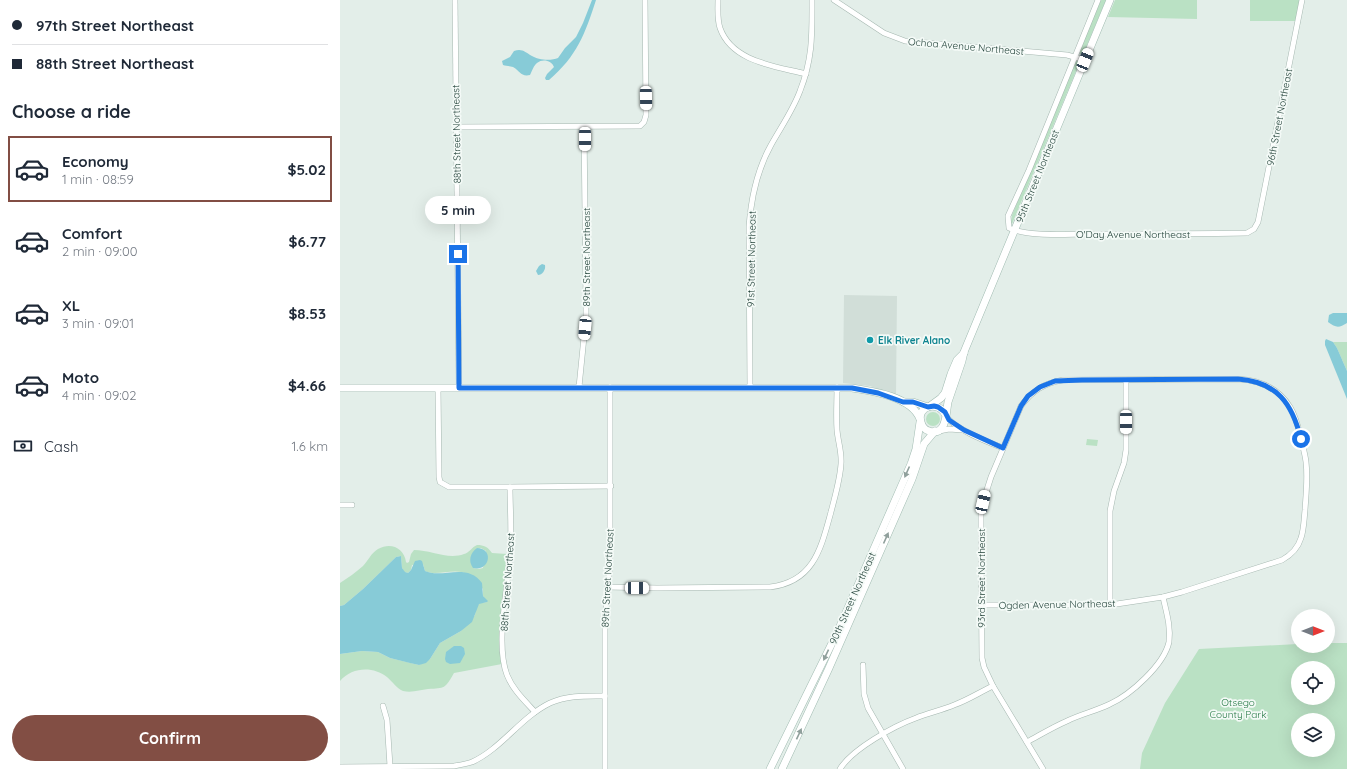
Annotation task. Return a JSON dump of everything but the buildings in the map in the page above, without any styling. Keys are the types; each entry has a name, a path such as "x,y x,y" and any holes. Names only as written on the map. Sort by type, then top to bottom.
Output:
{"main road":[{"name":"95th Street Northeast","path":"964,352 1110,0"},
{"path":"920,420 922,411 943,396 957,360 964,352"},
{"path":"340,388 852,388 869,390 903,402 916,410 926,429 929,431 936,431 945,424 948,402 964,352"},
{"path":"903,402 913,402 928,407 938,407 945,412 946,416"},
{"name":"90th Street Northeast","path":"770,769 837,633 911,464 917,445 920,420"},
{"name":"90th Street Northeast","path":"782,769 829,668 912,479 924,444 936,431"}],"street":[{"name":"88th Street Northeast","path":"455,0 459,388"},
{"path":"456,127 637,127 642,124 646,115 645,0"},
{"path":"718,0 718,18 720,28 725,38 734,49 746,57 806,74"},
{"name":"91st Street Northeast","path":"750,387 750,227 752,203 755,186 762,164 771,145 794,106 806,74 812,48 812,0"},
{"name":"Ochoa Avenue Northeast","path":"834,0 884,32 905,41 1066,55 1085,60"},
{"path":"1014,230 1009,228 1008,216 1029,170 1098,0"},
{"name":"96th Street Northeast","path":"1252,231 1257,226 1258,222 1302,0"},
{"name":"89th Street Northeast","path":"579,387 586,306 584,127"},
{"name":"O'Day Avenue Northeast","path":"1014,230 1048,234 1247,233 1252,231"},
{"name":"93rd Street Northeast","path":"1042,769 993,686 982,662 981,515 983,502 988,484 1003,448 1021,406 1028,396 1040,387 1062,380 1248,380 1264,384 1277,392 1290,406 1298,428 1306,460 1307,468 1302,537 1292,553"},
{"path":"1110,605 1110,511 1114,491 1124,463 1126,450 1126,380"},
{"name":"89th Street Northeast","path":"605,769 604,623 610,562 610,387"},
{"path":"607,587 770,587 789,582 804,572 817,556 820,549 839,484 841,450 837,430 837,387"},
{"path":"438,388 440,482 449,487 611,486"},
{"path":"946,416 949,420 964,430 1003,448"},
{"path":"936,431 949,429 964,430"},
{"name":"88th Street Northeast","path":"510,487 511,544 504,613 504,659 506,672 512,684 535,712"},
{"path":"340,505 352,505"},
{"name":"Ogden Avenue Northeast","path":"981,605 1110,605 1163,597 1200,587 1282,560 1292,553"},
{"path":"1026,742 1067,720 1109,705 1127,694 1156,667 1167,648 1170,632 1163,597"},
{"path":"863,665 864,694 868,708 903,769"},
{"path":"840,769 847,759 883,735 916,718 955,704 993,686"},
{"path":"340,767 454,766 471,762 487,753 535,712 550,703 571,697 605,696"},
{"path":"383,706 387,720 390,766"}],"shaded area":[{"path":"844,295 897,296 896,395 870,386 843,383"}],"green space":[{"path":"1101,0 1106,0 1084,52 1080,54 1079,52"},
{"path":"1115,0 1197,0 1197,19 1108,17"},
{"path":"1250,0 1300,0 1296,21 1250,21"},
{"path":"1077,61 1079,64 1012,224 1012,215 1075,62"},
{"path":"1333,342 1347,342 1347,371 1337,348"},
{"path":"930,412 936,412 940,416 940,422 936,426 930,426 926,422 926,416"},
{"path":"1087,439 1098,440 1097,446 1086,445"},
{"path":"392,546 400,550 403,553 407,563 409,562 411,554 414,550 458,556 466,553 475,546 484,546 492,553 507,554 502,612 502,664 454,673 444,687 413,692 403,691 381,673 369,670 350,673 340,681 340,654 362,651 378,652 390,658 419,665 430,659 440,643 461,631 475,615 476,608 479,603 487,602 483,596 483,589 469,575 457,571 430,573 425,571 423,564 412,565 411,570 408,573 404,572 402,568 401,556 396,557 363,589 344,605 340,606 340,583 363,566 371,555 383,547","holes":["477,548 481,548 486,551 483,568 473,568"]},
{"name":"Otsego County Park","path":"1335,643 1347,643 1347,769 1140,769 1142,753 1165,703 1199,649 1291,644 1291,653 1335,653"}],"water":[{"path":"592,0 596,0 579,44 567,62 549,80 546,80 545,78 554,67 547,61 539,61 530,75 523,74 513,67 503,65 502,61 510,57 514,51 517,50 541,59 552,60 558,58 576,37"},
{"path":"542,264 545,265 544,270 538,275 536,271"},
{"path":"1333,313 1347,313 1347,323 1338,327 1328,322 1329,315"},
{"path":"1326,339 1333,342 1337,348 1347,371 1347,399 1325,345"},
{"path":"477,548 486,552 488,555 488,560 483,567 473,568 470,557"},
{"path":"401,556 402,568 408,573 415,561 420,560 422,561 425,571 432,573 469,573 482,583 483,596 488,601 479,604 472,622 461,631 440,643 426,663 419,665 410,663 390,658 378,652 362,651 340,654 340,606 344,605 363,589 396,557"},
{"path":"454,646 461,646 464,648 465,654 460,663 450,664 446,662 445,659 446,652"}],"place":[{"name":"Elk River Alano","path":"870,340"}],"route":[{"path":"458,254 459,388 852,388 869,390 903,402 913,402 928,407 938,407 945,412 951,422 964,430 1003,448 1021,406 1028,396 1040,387 1055,381 1238,379 1264,384 1277,392 1290,406 1301,439"}]}
